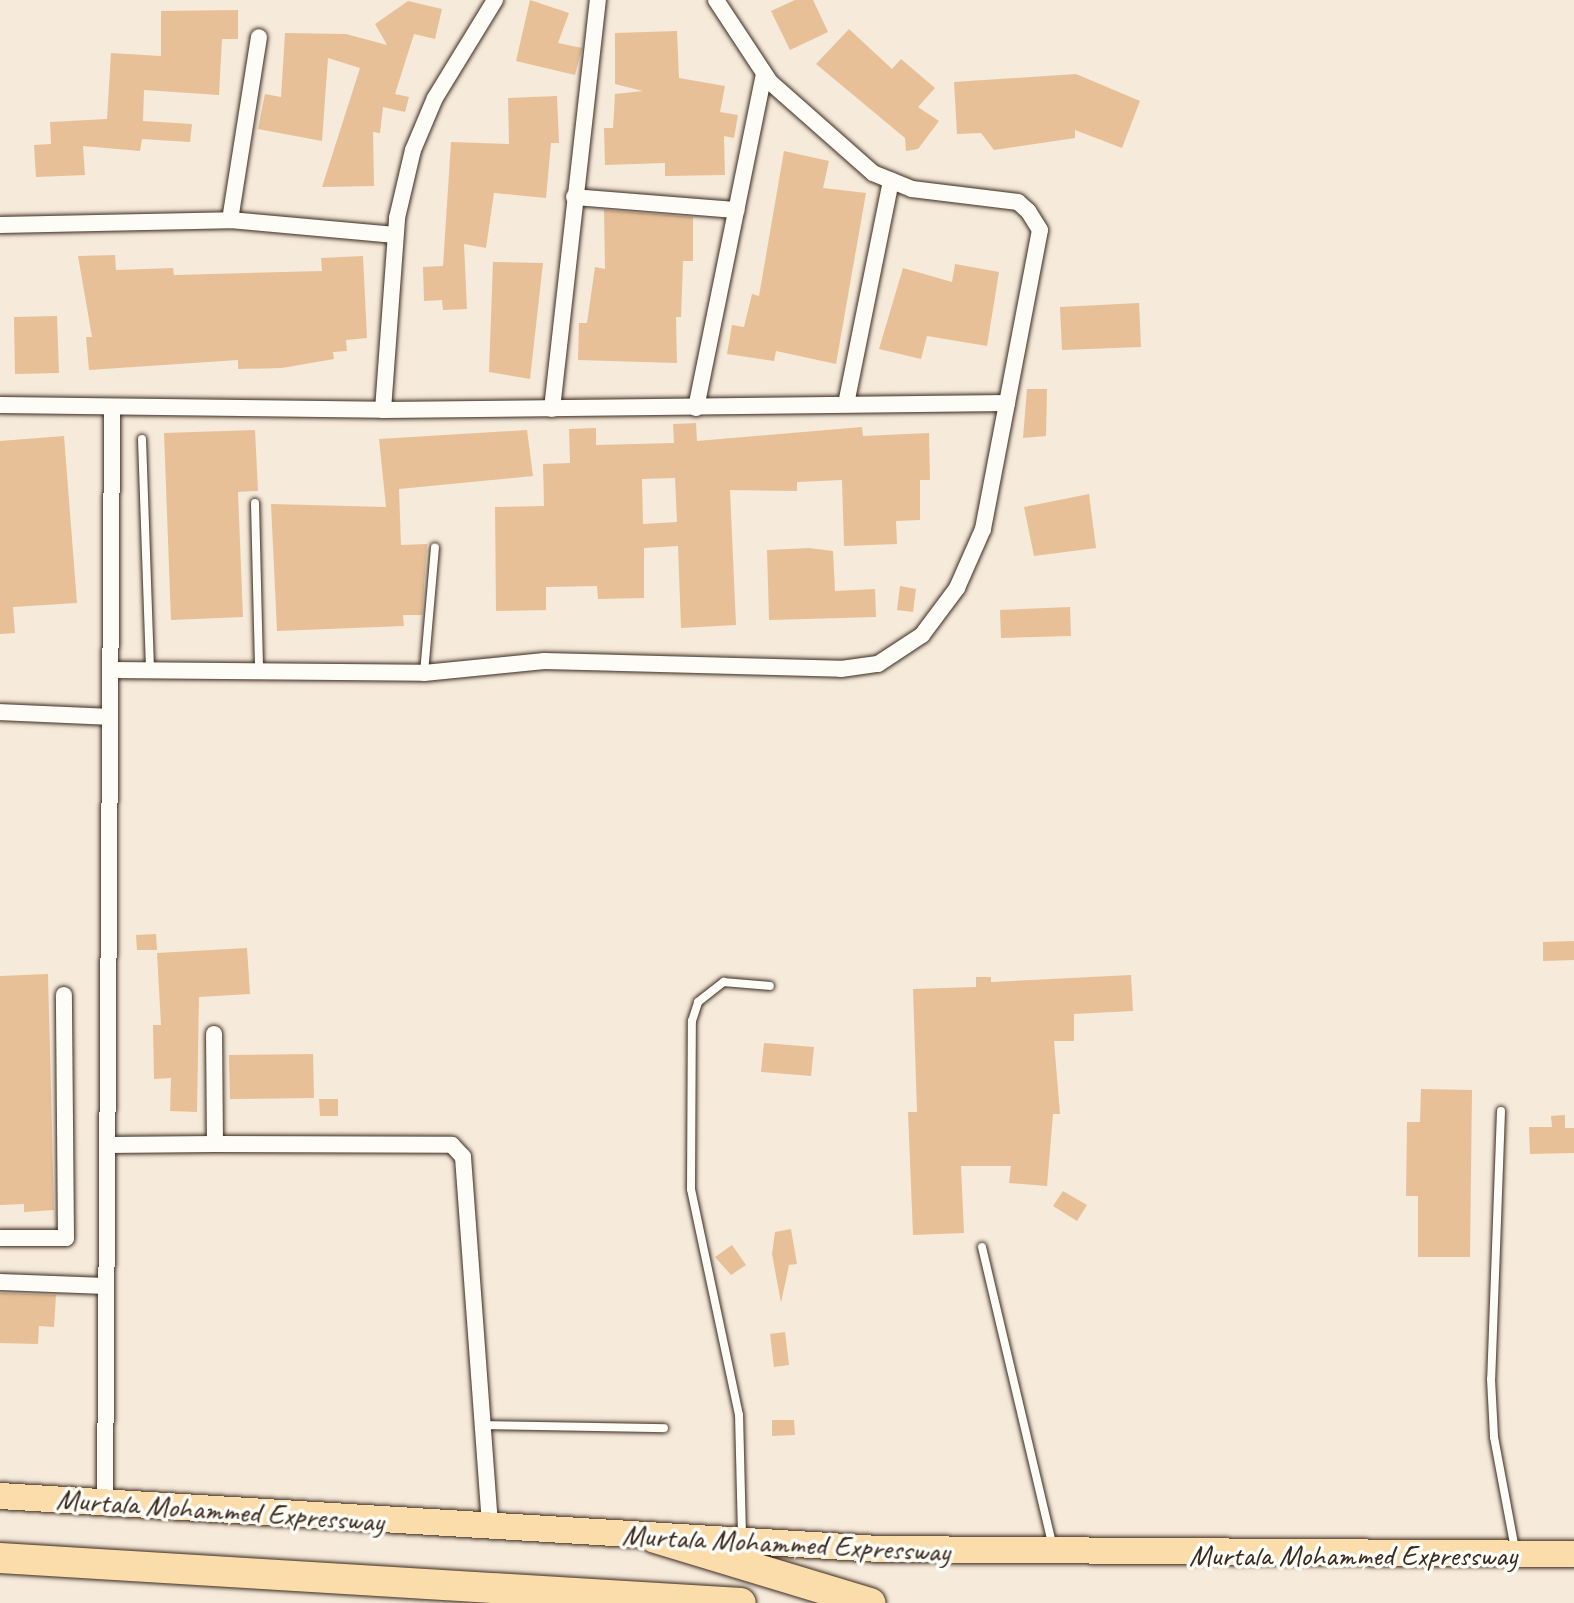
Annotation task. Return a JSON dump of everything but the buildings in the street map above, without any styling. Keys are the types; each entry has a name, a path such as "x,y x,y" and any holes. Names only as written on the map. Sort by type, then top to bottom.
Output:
{"highway":[{"name":"Murtala Mohammed Expressway","path":"0,1496 654,1538 1054,1554 1574,1554"},
{"path":"654,1538 870,1603"},
{"name":"Murtala Mohammed Expressway","path":"0,1558 741,1603"}],"street":[{"path":"383,410 395,235 413,150 435,99 495,0"},
{"path":"552,409 598,0"},
{"path":"111,670 259,668 424,673 544,661 841,670 878,664 922,635 957,588 983,529 1040,230 1018,202 891,180 873,173 764,75 716,0"},
{"path":"230,220 259,37"},
{"path":"696,408 764,75"},
{"path":"846,404 891,180"},
{"path":"574,197 736,211"},
{"path":"0,225 230,220 395,235"},
{"path":"0,405 383,410 1007,403"},
{"path":"105,1503 112,408"},
{"path":"0,712 110,717"},
{"path":"0,1238 66,1238 64,995"},
{"path":"214,1034 215,1144"},
{"path":"107,1145 452,1145 465,1173 490,1528"},
{"path":"0,1282 106,1286"}],"lane":[{"path":"142,439 150,669"},
{"path":"255,503 259,668"},
{"path":"424,673 435,547"},
{"path":"742,1542 739,1415 691,1189 692,1021 698,1002 724,982 756,980 770,986"},
{"path":"1501,1111 1491,1379 1494,1437 1516,1556"},
{"path":"982,1247 1054,1554"},
{"path":"484,1425 664,1428"}]}
